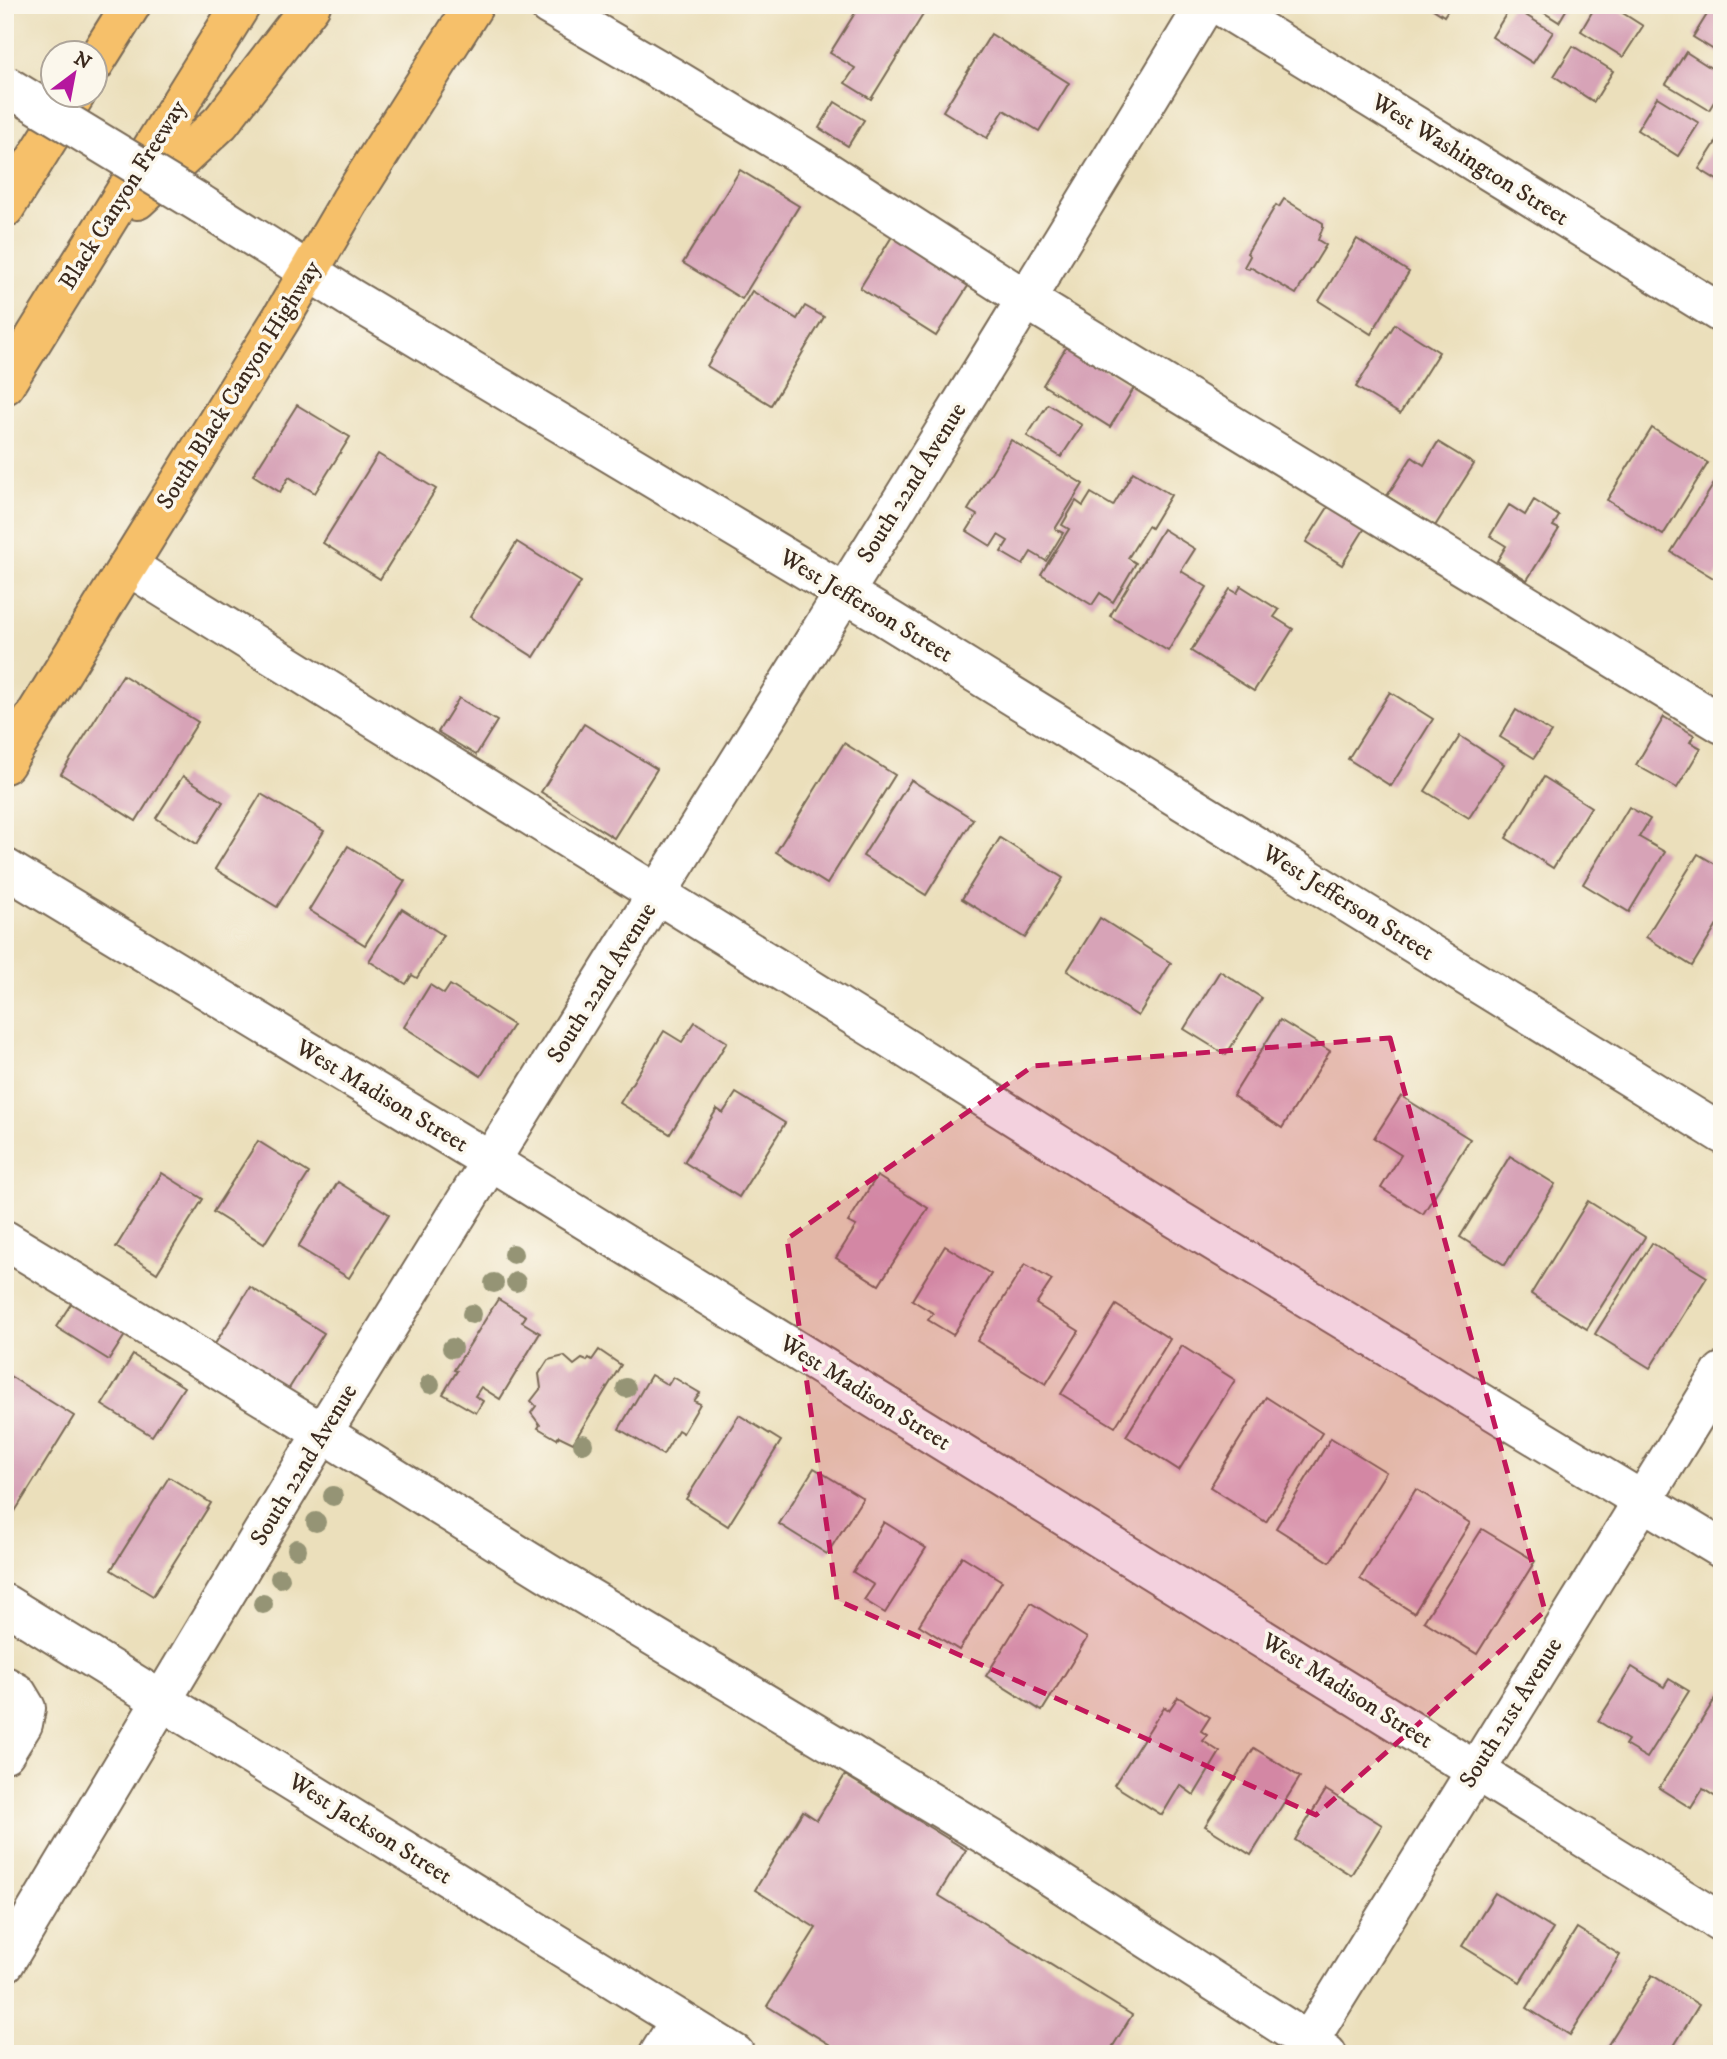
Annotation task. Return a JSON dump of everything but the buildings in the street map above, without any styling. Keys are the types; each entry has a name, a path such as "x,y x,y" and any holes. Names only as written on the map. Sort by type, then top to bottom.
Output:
{"main road":[{"path":"108,42 131,5"},
{"name":"Black Canyon Freeway","path":"5,385 241,5"},
{"path":"95,240 220,122 311,5"},
{"name":"South Black Canyon Highway","path":"5,764 350,201 474,5"},
{"path":"5,208 67,108"}],"street":[{"path":"548,5 808,160 1027,300 1722,724"},
{"name":"South 22nd Avenue","path":"5,1963 323,1433 1027,300 1205,5"},
{"name":"West Washington Street","path":"1219,5 1722,314"},
{"name":"West Jefferson Street","path":"5,85 349,297 844,592 1722,1134"},
{"path":"128,566 1167,1213 1722,1549"},
{"name":"West Madison Street","path":"5,868 490,1161 1722,1923"},
{"path":"5,1240 546,1572 992,1839 1312,2050"},
{"name":"South 21st Avenue","path":"1312,2050 1476,1771 1722,1372"},
{"name":"West Jackson Street","path":"5,1604 735,2054"},
{"path":"5,1686 17,1693 26,1708 23,1724 5,1753"},
{"path":"659,2054 680,2020"}],"highlighted area":[{"path":"1390,1038 1545,1611 1316,1815 837,1600 787,1239 1033,1066"}]}
